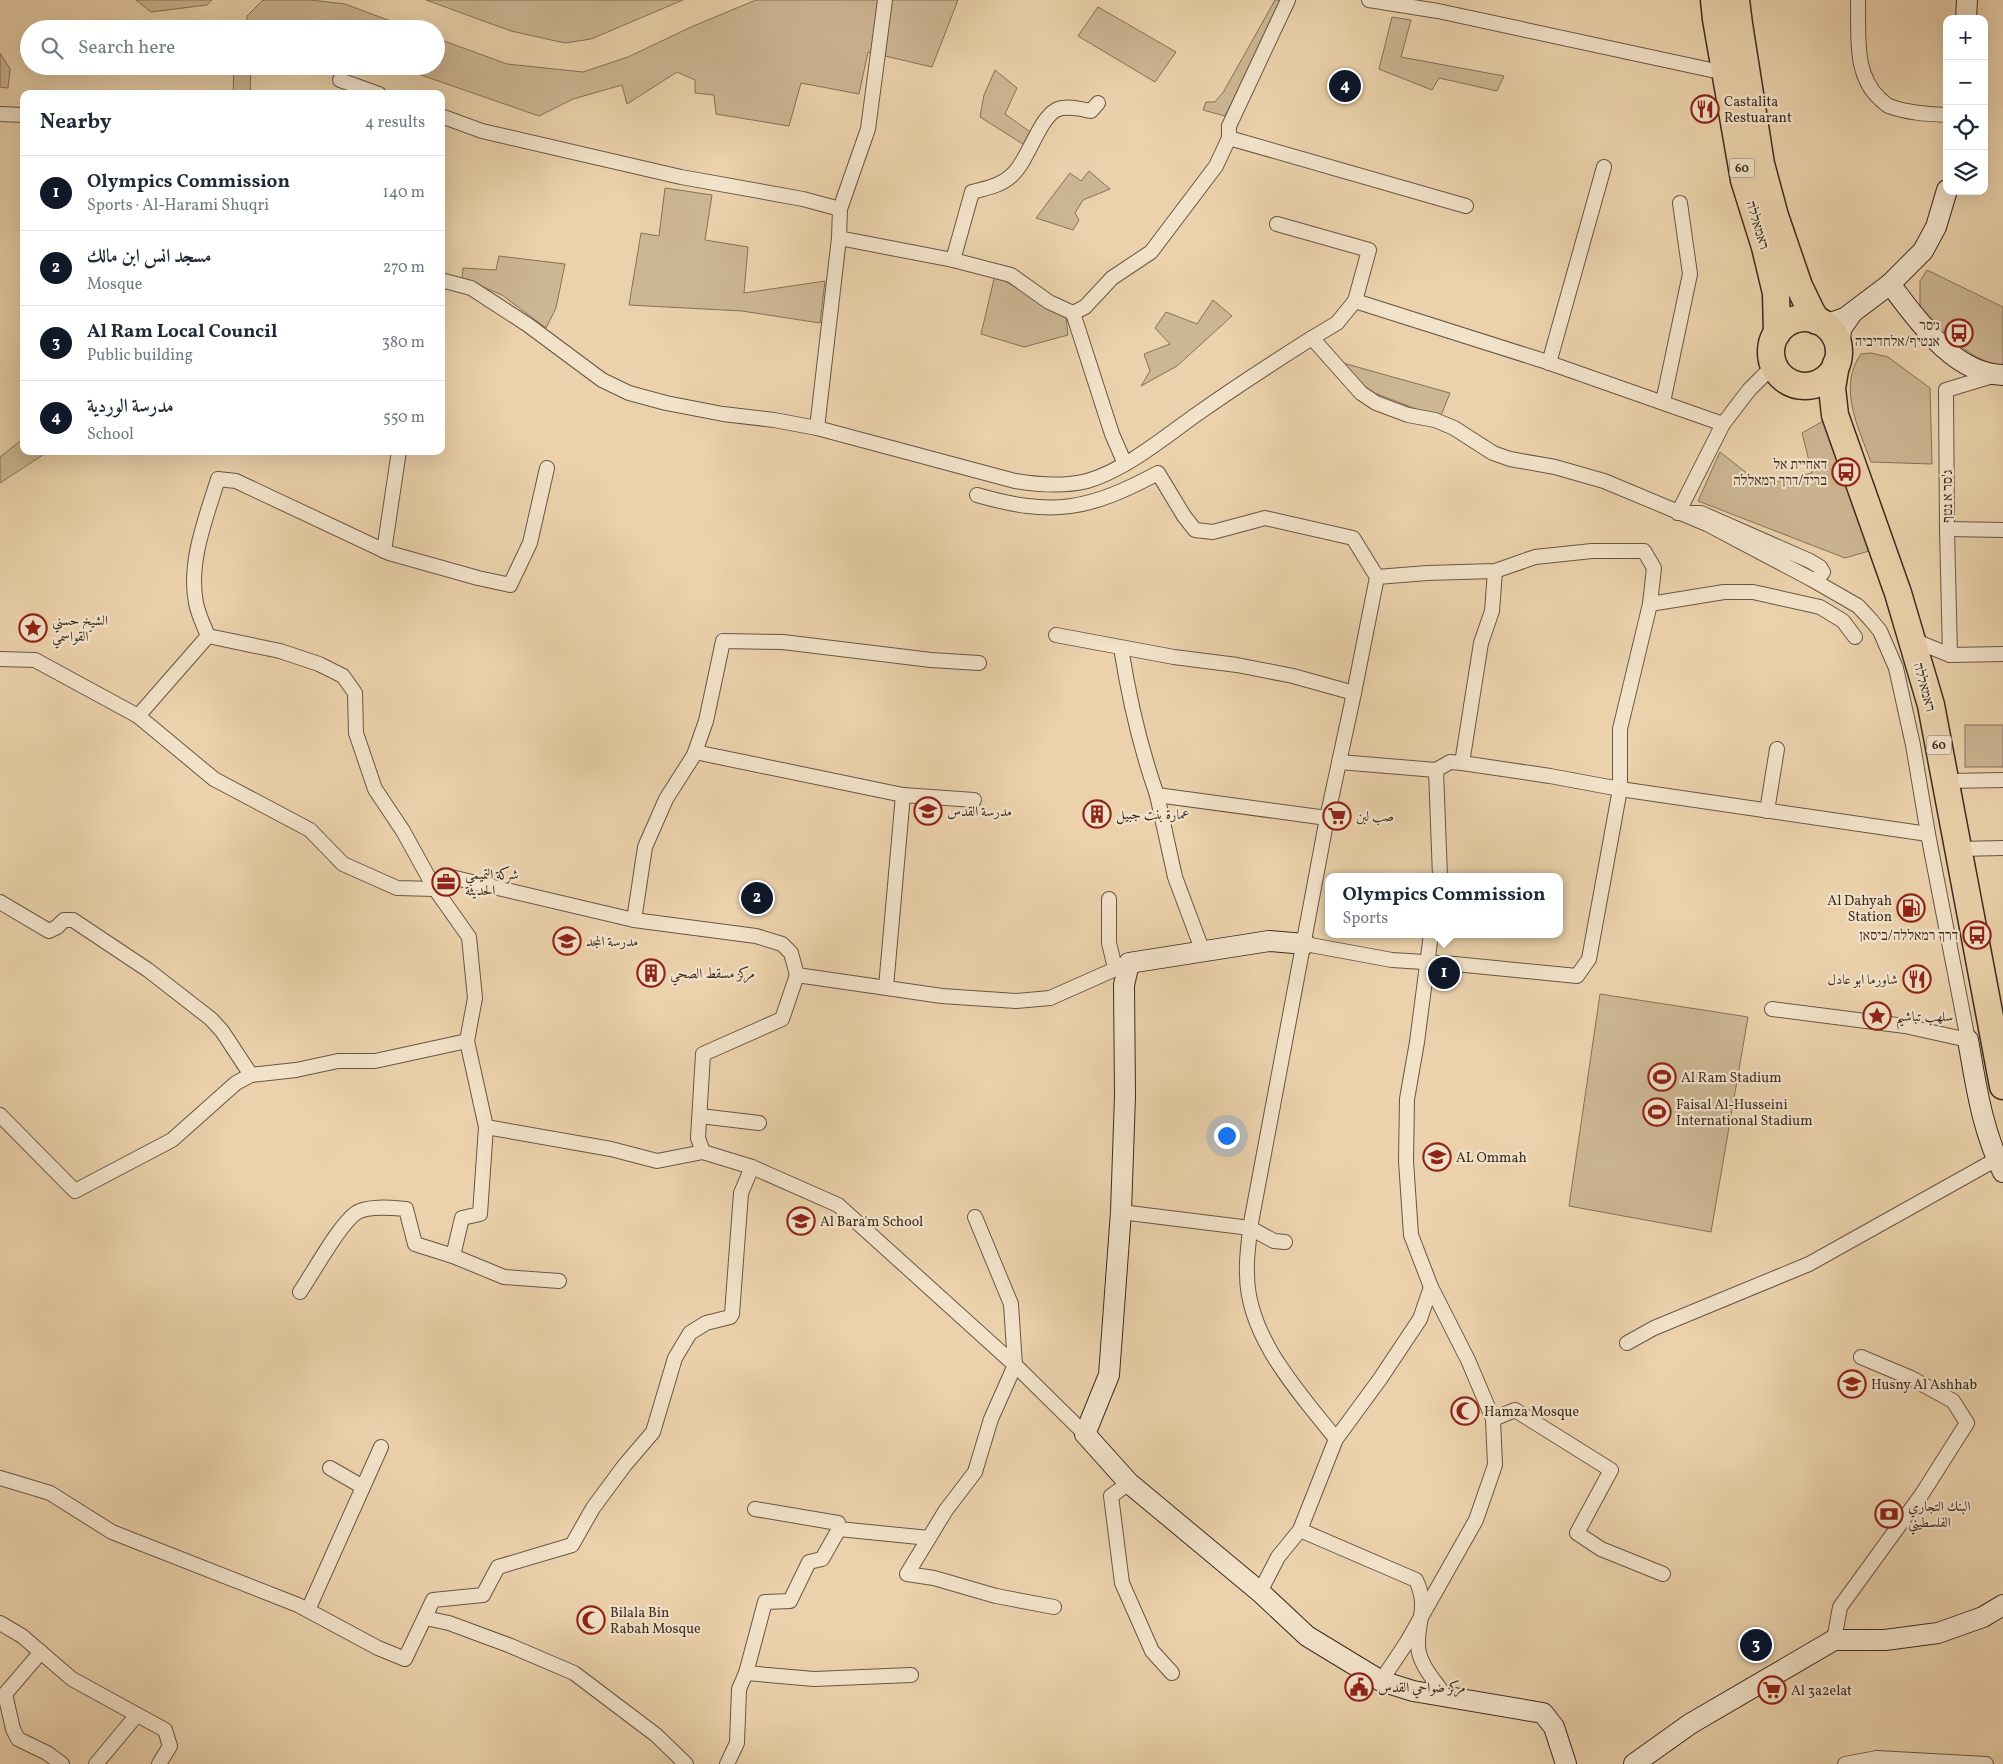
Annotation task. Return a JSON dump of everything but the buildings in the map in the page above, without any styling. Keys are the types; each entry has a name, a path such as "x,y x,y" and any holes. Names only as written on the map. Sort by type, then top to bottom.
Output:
{"highway":[{"name":"ראמאללה","path":"1714,0 1744,180 1765,247 1776,293 1776,333"},
{"name":"ראמאללה","path":"1736,0 1738,24 1761,164 1775,216 1799,286 1811,311 1821,323"},
{"path":"1776,333 1784,325 1795,320 1806,318 1821,323"},
{"name":"60","path":"1821,323 1835,337 1838,358"},
{"name":"60","path":"1776,333 1772,343 1771,355 1773,366 1780,376 1800,386"},
{"name":"ראמאללה","path":"1838,358 1832,388 1835,416 1898,593 1931,705 1947,781 1958,849 1999,1043 2003,1086"},
{"path":"1800,386 1812,385 1822,381 1831,374 1838,358"},
{"name":"ראמאללה","path":"1800,386 1814,393 1835,416"}],"street":[{"path":"817,428 839,238 840,209 868,129 885,0"},
{"path":"839,238 953,260 1011,275 1049,302 1073,312 1086,307 1112,278 1151,252 1216,166 1229,138 1229,126 1288,0"},
{"path":"1369,0 1439,5 1725,73"},
{"path":"1858,0 1859,48 1863,75 1875,94 1888,106 1921,113 1943,115"},
{"path":"1966,15 1967,0"},
{"path":"340,80 368,90"},
{"path":"953,260 972,192 1000,184 1013,175 1047,118 1057,109 1071,108 1090,111 1098,103"},
{"path":"0,114 20,115"},
{"path":"445,117 482,131 681,177 803,199 840,209"},
{"path":"1229,138 1466,206"},
{"path":"1549,363 1604,167"},
{"path":"1821,323 1839,321 1890,284 1922,251 1932,235 1936,228 1946,195"},
{"path":"1663,402 1690,274 1680,203"},
{"path":"445,281 470,288 528,325 602,380 629,393 666,403 714,412 817,428 1015,481 1035,484 1061,484 1089,480 1125,464 1258,372 1337,322 1355,301 1369,250 1277,224"},
{"path":"1890,284 1938,344 1968,364 2000,375"},
{"path":"1355,301 1549,363 1723,424"},
{"path":"1073,312 1112,434 1125,464"},
{"path":"1838,358 1841,328 1853,312"},
{"path":"1312,338 1361,393 1376,403 1408,416 1435,420 1454,428 1493,453 1555,467 1604,481 1707,524 1844,597 1858,606 1880,632 1896,668 1913,745 1928,834 1981,1111 2000,1165 1809,1264 1654,1328 1627,1343"},
{"path":"1678,513 1723,424 1749,390 1773,366"},
{"name":"ג'סר א נטף","path":"1950,655 1946,390 2000,375"},
{"path":"384,551 398,455"},
{"path":"208,636 196,605 193,580 201,533 218,479 236,481 384,551 478,578 510,585 530,543 547,468"},
{"path":"977,495 1005,503 1036,508 1066,507 1090,503 1112,496 1158,473 1184,516 1195,530 1213,532 1266,518 1327,531 1353,538 1377,577 1327,818 1250,1228 1246,1275 1254,1317 1280,1369 1336,1439"},
{"path":"1947,529 2003,530"},
{"path":"797,975 942,996 1016,1001 1050,998 1122,966 1269,941 1304,944 1392,960 1577,976 1589,959 1620,789 1620,729 1650,604 1654,568 1644,552 1592,551 1535,557 1495,571 1427,572 1377,577"},
{"path":"1462,763 1481,643 1492,611 1495,571"},
{"path":"1650,604 1724,592 1753,592 1820,607 1843,621 1855,637"},
{"path":"1056,635 1121,648 1293,676 1354,693"},
{"path":"138,716 208,636"},
{"path":"208,636 280,651 319,664 343,676 355,693 356,733 374,789 403,831 435,889 469,937 475,998 466,1041 486,1127 480,1214 462,1218 452,1256"},
{"path":"1913,640 1950,655 2003,654"},
{"path":"634,920 645,847 666,799 695,752 706,721 723,641 783,642 931,660 979,663"},
{"path":"1121,648 1133,715 1147,767 1157,795 1175,877 1203,952"},
{"path":"0,659 35,660 138,716 214,779 310,830 343,864 397,888 435,889 451,877 634,920 756,936 782,944 792,953 797,975 782,1019 703,1054 698,1138 703,1152"},
{"path":"1768,811 1777,749"},
{"path":"695,752 903,795 974,800"},
{"path":"1339,762 1436,770 1450,762 1462,763 1620,789 1928,834"},
{"path":"1436,770 1440,873"},
{"path":"1947,781 2003,780"},
{"path":"886,987 903,795"},
{"path":"1157,795 1327,818"},
{"path":"1958,849 2003,848"},
{"path":"1085,1434 1109,1375 1122,1212 1124,985 1122,966 1109,943 1109,899"},
{"path":"0,902 49,930 57,927 64,920 73,920 148,970 211,1019 222,1031 251,1075"},
{"path":"1381,1681 1407,1642 1476,1520 1495,1465 1493,1419 1468,1360 1431,1287 1411,1235 1406,1161 1407,1099 1417,1042 1430,938"},
{"path":"1772,1009 1905,1026 1968,1040"},
{"path":"0,1115 74,1191 172,1140 236,1083 251,1075 296,1070 338,1061 375,1061 466,1041"},
{"path":"700,1116 759,1123"},
{"path":"486,1127 611,1149 657,1161 703,1152 752,1168 838,1205 1015,1365 1085,1434 1129,1483 1260,1592 1307,1636 1381,1681 1413,1691 1543,1713 1554,1727 1566,1764"},
{"path":"0,1478 50,1493 112,1532 308,1610 378,1648 405,1659 433,1600 483,1595 498,1567 572,1545 593,1508 624,1466 653,1432 675,1358 690,1333 706,1323 730,1317 741,1193 752,1168"},
{"path":"300,1292 344,1226 358,1212 382,1207 406,1209 415,1244 452,1256 504,1277 559,1280"},
{"path":"1122,1212 1250,1228 1274,1241 1284,1242"},
{"path":"975,1217 1011,1304 1015,1365 991,1420 975,1472 946,1510 907,1574 934,1578 996,1596 1054,1607"},
{"path":"1260,1592 1278,1557 1300,1530 1336,1439 1380,1379 1420,1319 1431,1287"},
{"path":"1834,1640 1840,1607 1922,1494 1967,1423 1953,1401 1911,1378 1861,1357"},
{"path":"1493,1419 1515,1410 1611,1470 1577,1533 1601,1549 1663,1574"},
{"path":"308,1610 381,1447"},
{"path":"330,1468 363,1487"},
{"path":"1129,1483 1111,1496 1122,1583 1152,1652 1172,1674"},
{"path":"727,1764 737,1743 739,1689 746,1673 765,1602 790,1600 809,1562 822,1559 839,1529 838,1523 755,1510"},
{"path":"839,1529 929,1538"},
{"path":"1300,1530 1416,1580 1422,1592 1422,1615 1418,1647 1426,1668 1446,1697"},
{"path":"1634,1764 1690,1724 1834,1640 1885,1640 1938,1633 1983,1617 2003,1606"},
{"path":"425,1618 458,1626 574,1673 656,1734 686,1764"},
{"path":"0,1623 22,1636 72,1679 136,1716 165,1730 170,1746 159,1764"},
{"path":"41,1652 5,1694 13,1729 18,1740 47,1753 62,1764"},
{"path":"746,1673 814,1679 911,1675"},
{"path":"96,1764 105,1756 136,1716"},
{"path":"1845,1764 1877,1758 1986,1764"}],"shaded area":[{"path":"136,0 212,0 207,5 151,12"},
{"path":"311,0 345,4 388,20 247,20 247,16 262,1"},
{"path":"426,0 683,0 591,39 565,43 511,31"},
{"path":"756,0 958,0 932,67 868,52 859,94 801,83 789,126 716,114 714,95 695,93 695,80 677,72 627,104 622,85 573,99 539,116 421,75 445,75 445,41 507,64 583,72 628,57 691,27"},
{"path":"1275,0 1283,0 1225,116 1203,110 1206,102 1215,102 1224,91"},
{"path":"1098,7 1176,52 1155,82 1078,36"},
{"path":"1392,17 1411,20 1401,57 1504,76 1497,91 1439,78 1432,90 1379,69"},
{"path":"0,53 10,69 8,88 0,87"},
{"path":"995,70 1017,88 1005,114 1033,134 1026,146 980,117 984,95"},
{"path":"234,75 251,75 250,90 233,90"},
{"path":"1089,171 1110,189 1083,200 1075,213 1079,220 1073,230 1036,218 1070,173 1081,181"},
{"path":"665,188 712,195 705,240 748,247 744,293 825,281 820,323 742,311 629,305 641,233 659,236"},
{"path":"499,256 565,264 556,308 546,328 502,295 462,278 463,268 496,270"},
{"path":"1927,270 2003,307 2003,366 1990,363 1967,351 1947,334 1920,306 1920,281"},
{"path":"995,275 1066,318 1068,335 1024,347 981,334"},
{"path":"1213,300 1232,316 1177,366 1141,386 1150,371 1144,354 1170,344 1155,328 1166,312 1197,324"},
{"path":"1871,353 1888,357 1930,388 1932,464 1871,462 1856,422 1850,394 1854,367 1861,354"},
{"path":"1343,363 1450,393 1440,418 1369,391"},
{"path":"1825,420 1869,551 1845,558 1698,501 1720,452 1762,485 1812,473 1802,433"},
{"path":"20,441 20,455 43,455 0,483 0,457"},
{"path":"1965,725 2003,725 2003,767 1965,767"},
{"name":"Faisal Al-Husseini International Stadium","path":"1600,994 1748,1017 1711,1232 1569,1206"}],"place":[{"name":"مدرسة الوردية","path":"1345,86"},
{"name":"Castalita Restuarant","path":"1705,109"},
{"name":"ג׳סר אנטיף/אלחדיביה","path":"1959,333"},
{"name":"דאחיית אל בריד/דרך רמאללה","path":"1846,472"},
{"name":"الشيخ حسني القواسمي","path":"33,628"},
{"name":"مدرسة القدس","path":"928,811"},
{"name":"عمارة بنت جبيل","path":"1097,814"},
{"name":"صب لبن","path":"1337,816"},
{"name":"شركة التميمي الحديثة","path":"446,882"},
{"name":"مسجد انس ابن مالك","path":"757,898"},
{"name":"Al Dahyah Station","path":"1911,908"},
{"name":"דרך רמאללה/ביסאן","path":"1977,935"},
{"name":"مدرسة المجد","path":"567,941"},
{"name":"مركز مسقط الصحي","path":"651,973"},
{"name":"Olympics Commission","path":"1444,973"},
{"name":"شاورما ابو عادل","path":"1917,979"},
{"name":"سلهب تباشيم","path":"1877,1016"},
{"name":"Al Ram Stadium","path":"1662,1077"},
{"name":"Faisal Al-Husseini International Stadium","path":"1657,1112"},
{"name":"AL Ommah","path":"1437,1157"},
{"name":"Al Bara'm School","path":"801,1221"},
{"name":"Husny Al Ashhab","path":"1852,1384"},
{"name":"Hamza Mosque","path":"1465,1411"},
{"name":"البنك التجاري الفلسطيني","path":"1889,1514"},
{"name":"Bilala Bin Rabah Mosque","path":"591,1620"},
{"name":"Al Ram Local Council","path":"1756,1645"},
{"name":"مركز ضواحي القدس","path":"1359,1687"},
{"name":"Al 3a2elat","path":"1772,1690"}]}
